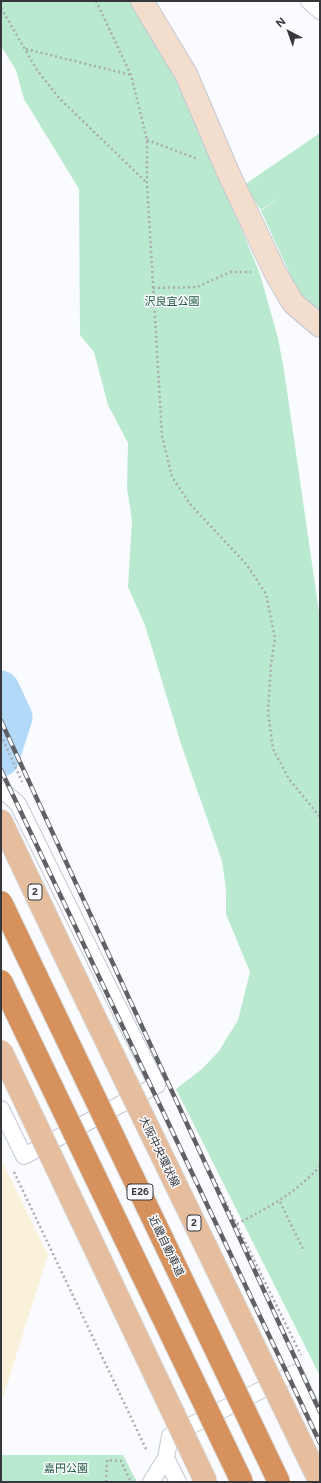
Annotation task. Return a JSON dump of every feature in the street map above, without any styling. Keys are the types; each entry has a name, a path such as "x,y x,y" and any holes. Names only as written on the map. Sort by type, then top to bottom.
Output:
{"highway":[{"name":"近畿自動車道","path":"1,902 279,1482"},
{"path":"1,980 242,1482"}],"main road":[{"name":"大阪中央環状線","path":"1,821 320,1482"},
{"path":"1,1051 206,1482"}],"street":[{"path":"142,1 186,74 227,170 276,272 293,303 320,326"},
{"path":"1,789 18,804 157,1085 24,1156 1,1109"},
{"path":"151,1482 166,1458 170,1436 295,1373 320,1425"},
{"path":"166,1458 178,1482"}],"path":[{"path":"96,1 131,75 147,140 147,183 162,436 172,477 190,504 247,565 266,594 275,638 271,665 268,712 273,749 290,779 320,817"},
{"path":"1,8 37,70 60,98 147,183"},
{"path":"26,50 131,75"},
{"path":"147,140 227,170"},
{"path":"153,288 197,287 230,272 276,272"},
{"path":"11,1165 148,1451"},
{"path":"238,1224 280,1202 307,1180 320,1166"},
{"path":"280,1202 303,1249"},
{"path":"106,1482 107,1460 121,1461 131,1482"}],"shaded area":[{"path":"1,1159 48,1255 1,1404"}],"green space":[{"name":"沢良宜公園","path":"1,1 133,1 179,77 260,274 278,338 284,370 320,619 320,1376 176,1089 202,1069 219,1051 238,1020 250,972 226,914 226,889 222,861 182,747 145,625 128,587 132,521 127,488 128,443 108,405 94,352 80,335 79,189 24,99 16,70 1,46"},
{"path":"320,133 320,319 300,296 261,211 283,195 261,210 244,185"},
{"name":"嘉円公園","path":"1,1455 123,1455 137,1482 1,1482"}],"waterway":[{"path":"1,689 14,717 1,758"}],"railway":[{"path":"1,721 320,1412"},
{"path":"1,770 320,1443"}]}
